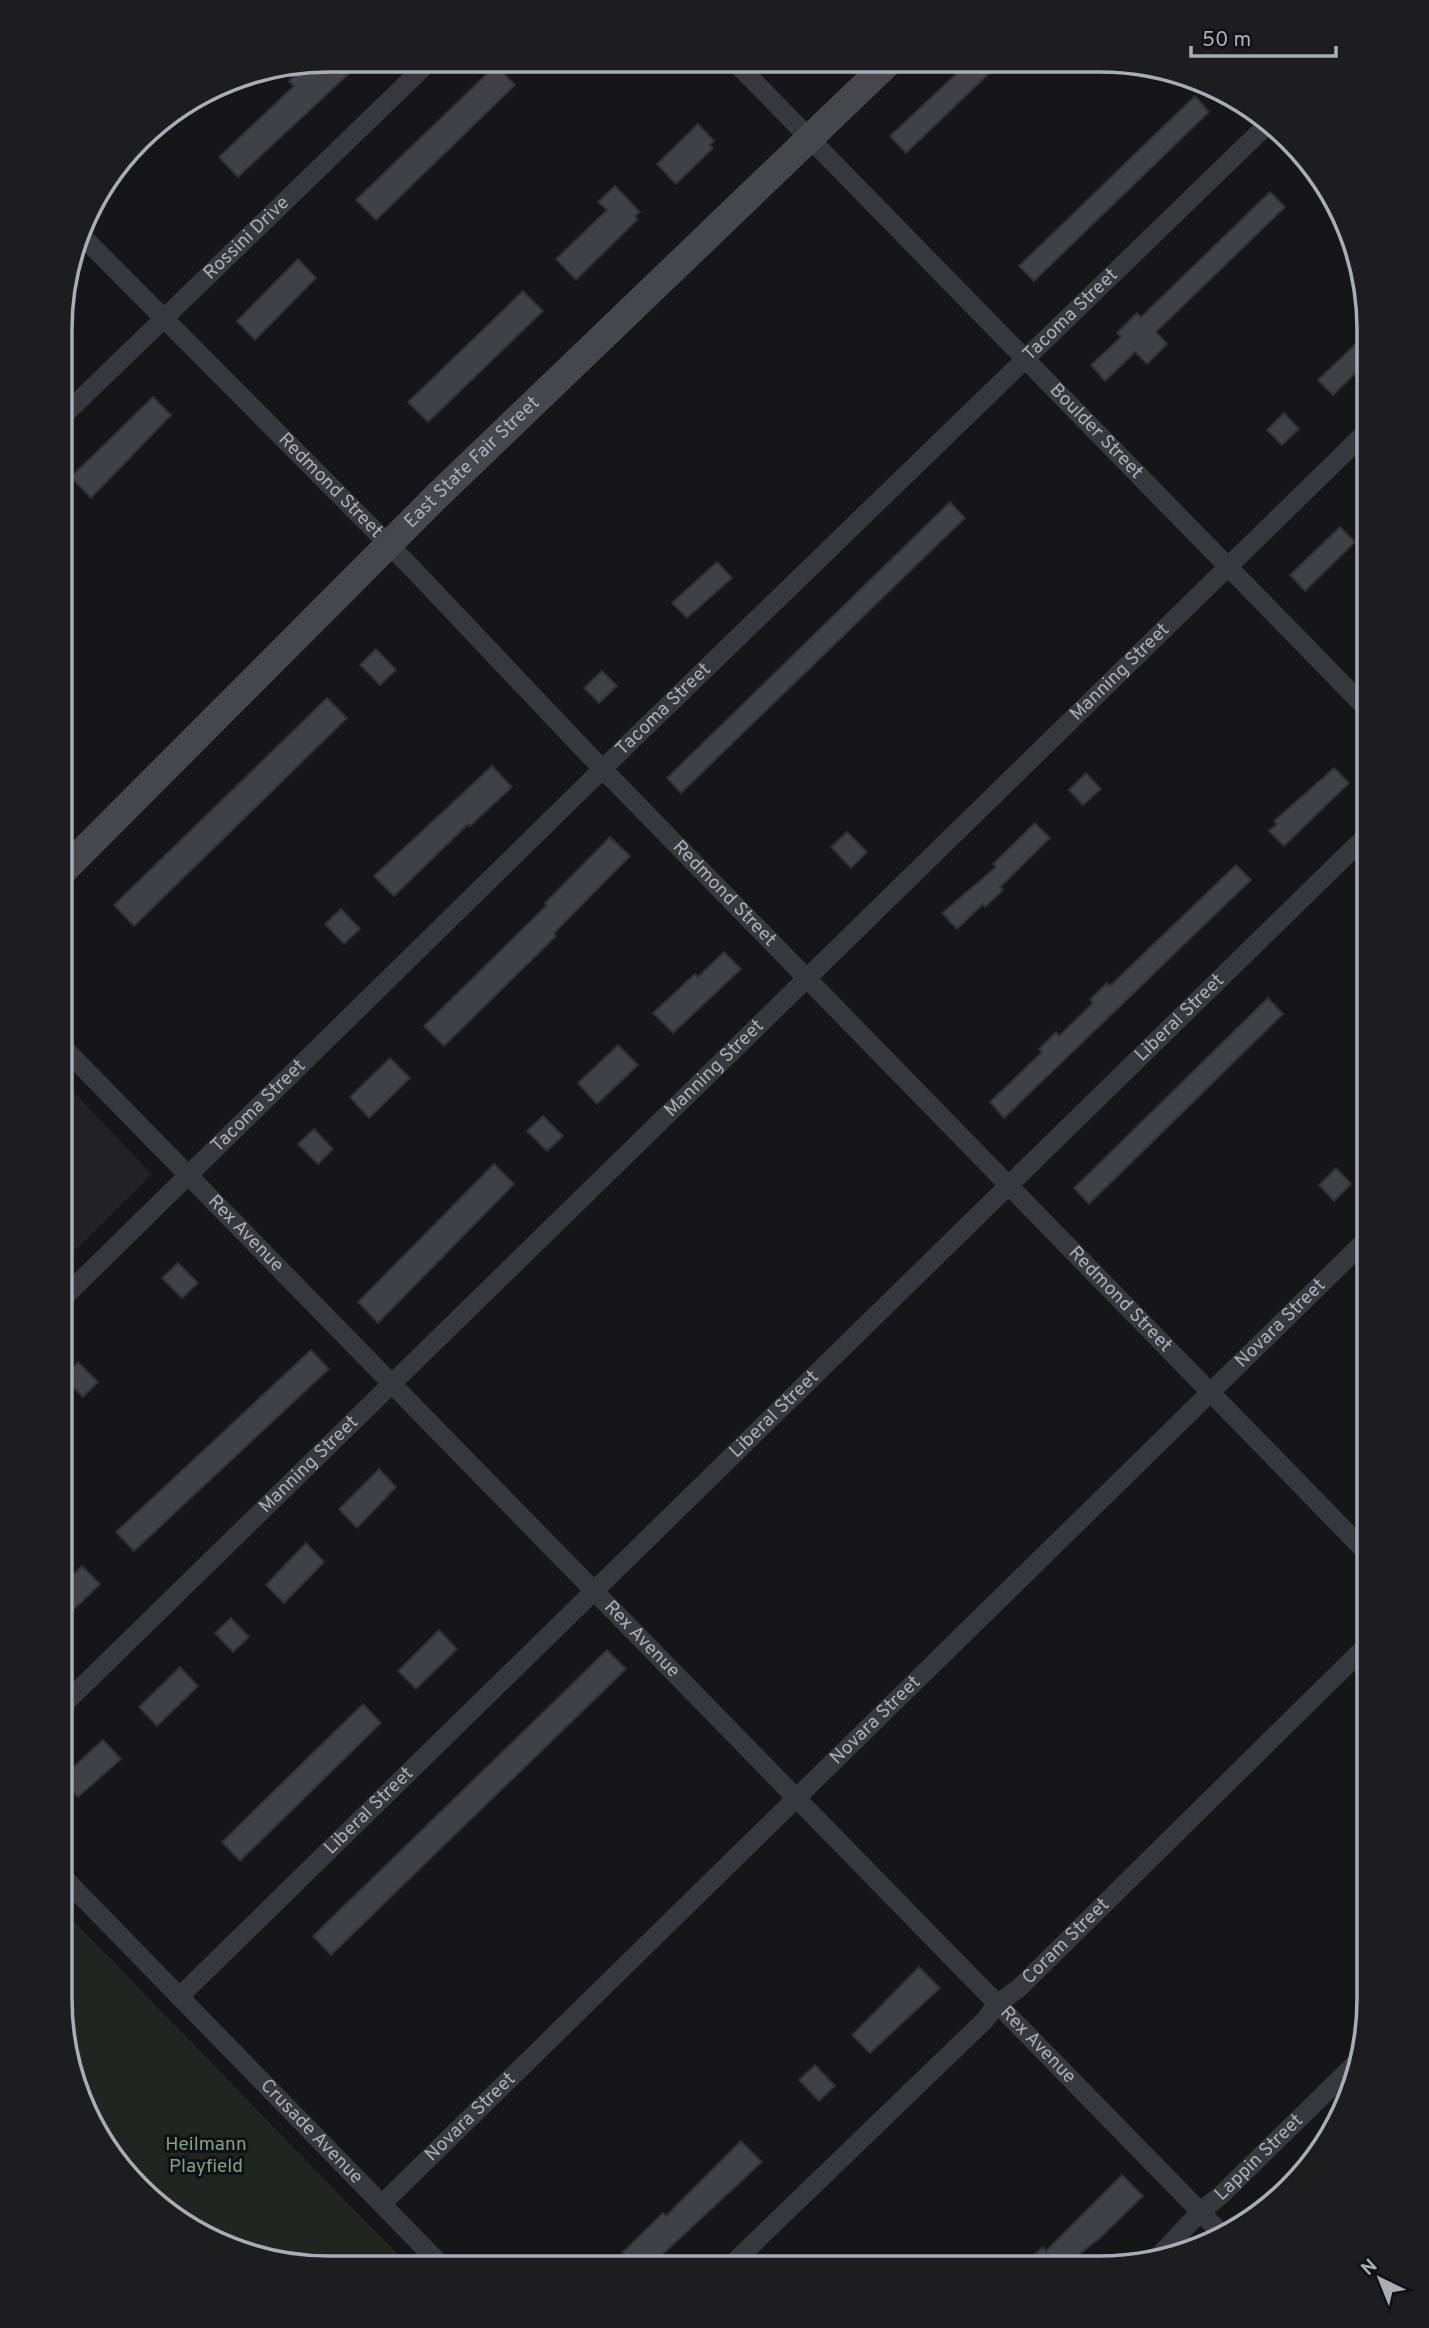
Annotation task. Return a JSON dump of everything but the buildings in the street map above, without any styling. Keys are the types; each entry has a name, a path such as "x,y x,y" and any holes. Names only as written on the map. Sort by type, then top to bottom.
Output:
{"street":[{"name":"Rossini Drive","path":"72,407 418,72"},
{"name":"Boulder Street","path":"745,72 1357,699"},
{"name":"East State Fair Street","path":"72,862 438,495 878,72"},
{"name":"Tacoma Street","path":"72,1289 602,769 1262,129"},
{"name":"Redmond Street","path":"87,241 389,546 602,769 1357,1543"},
{"name":"Manning Street","path":"72,1696 1357,442"},
{"name":"Liberal Street","path":"179,1997 1357,846"},
{"name":"Rex Avenue","path":"72,1056 1217,2229"},
{"name":"Novara Street","path":"382,2204 1357,1249"},
{"name":"Coram Street","path":"740,2256 985,2020 997,2004 1018,1989 1357,1655"},
{"name":"Crusade Avenue","path":"72,1886 432,2256"},
{"name":"Lappin Street","path":"1167,2247 1200,2212 1220,2196 1346,2072"}],"shaded area":[{"path":"72,1090 152,1174 72,1253"}],"green space":[{"name":"Heilmann Playfield","path":"72,1919 399,2256 312,2256 246,2243 200,2222 172,2203 147,2181 125,2156 106,2128 85,2082 72,2016"}]}
